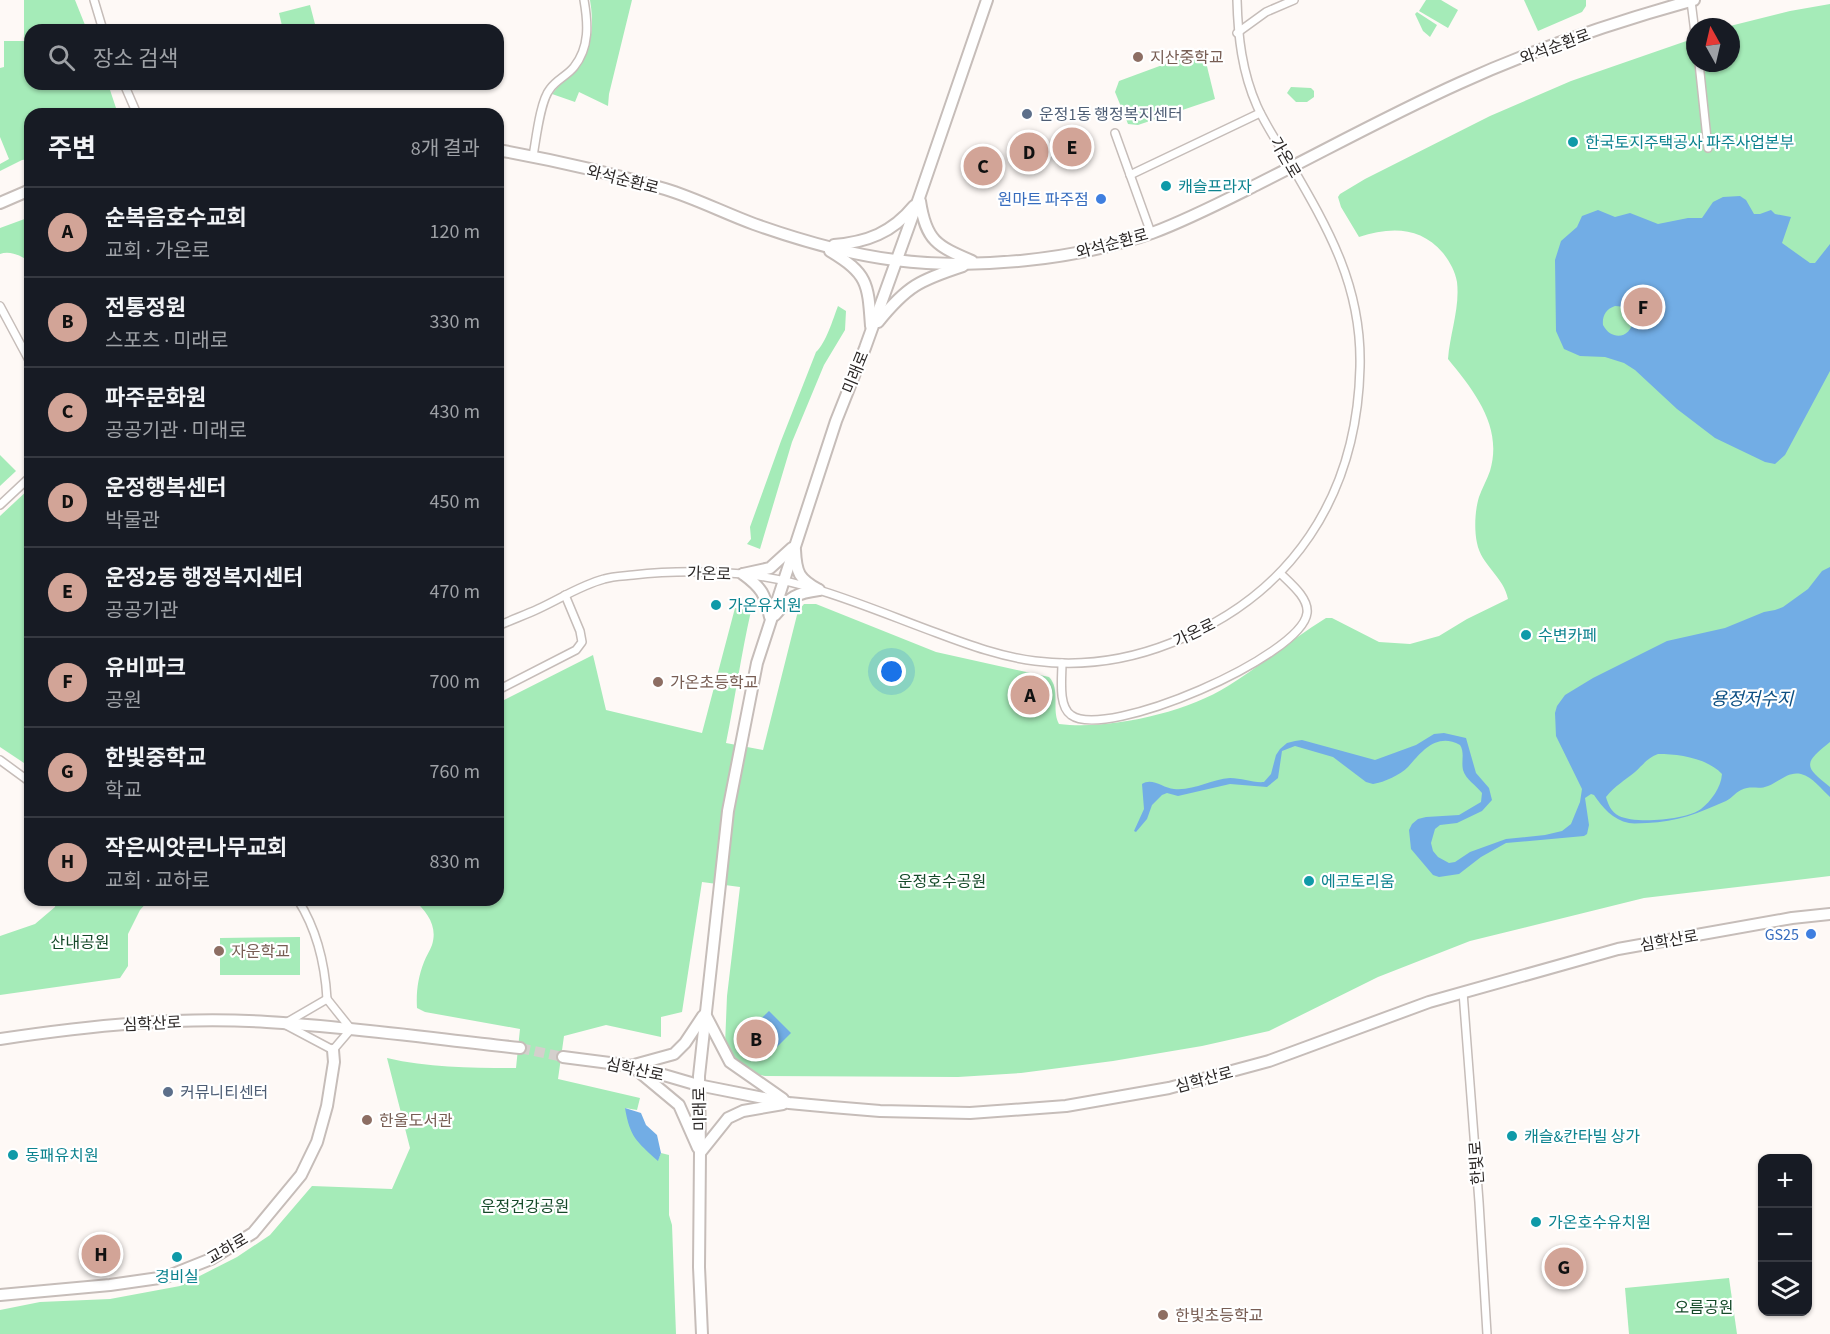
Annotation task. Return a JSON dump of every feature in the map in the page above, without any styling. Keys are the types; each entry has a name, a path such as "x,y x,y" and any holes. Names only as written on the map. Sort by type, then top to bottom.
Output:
{"street":[{"path":"94,0 101,24"},
{"path":"533,156 539,123 549,89 575,66 584,47 589,26 584,0"},
{"name":"미래로","path":"702,1334 699,1267 698,1085 728,811 757,663 836,421 919,198 987,0"},
{"name":"가온로","path":"504,623 605,578 654,573 743,574 783,580 819,590 976,648 1033,661 1062,663 1116,660 1159,648 1193,635 1233,612 1270,584 1316,527 1335,492 1352,438 1358,398 1360,333 1348,281 1327,228 1260,113 1244,69 1238,33 1237,0"},
{"path":"1238,33 1274,7 1294,0"},
{"path":"1692,0 1694,18"},
{"name":"와석순환로","path":"504,151 666,189 754,224 822,246 896,261 975,263 1024,261 1070,254 1151,233 1222,202 1461,82 1549,47 1692,0"},
{"path":"1274,7 1283,12"},
{"path":"1700,72 1708,148"},
{"path":"127,90 134,108"},
{"path":"1130,175 1260,113"},
{"path":"1115,133 1151,233"},
{"path":"0,203 24,193"},
{"path":"822,246 852,243 884,233 906,215 919,198"},
{"path":"919,198 922,219 932,239 947,250 975,263"},
{"path":"822,246 851,264 863,278 869,300 872,329"},
{"path":"872,329 896,299 914,285 936,275 975,263"},
{"path":"0,306 24,351"},
{"path":"0,504 24,482"},
{"path":"743,574 770,568 794,546"},
{"path":"794,546 799,574 806,582 819,590"},
{"path":"1062,663 1064,705 1069,714 1076,718 1103,718 1119,715 1188,697 1248,667 1290,638 1305,622 1308,611 1306,604 1280,573"},
{"path":"743,574 761,589 766,599 770,620"},
{"path":"770,620 793,596 819,590"},
{"path":"504,687 576,650 582,642 580,631 565,595"},
{"path":"0,760 24,778"},
{"path":"284,1024 333,1050 351,1029 327,999 326,980 316,934 301,906"},
{"name":"심학산로","path":"563,1057 633,1066 698,1085 789,1103 880,1111 970,1113 1030,1110 1169,1088 1269,1061 1429,1002 1618,949 1792,918 1830,914"},
{"name":"한빛로","path":"1463,992 1479,1202 1486,1334"},
{"path":"284,1024 327,999"},
{"path":"633,1066 674,1054 685,1043 704,1014 730,1062 789,1103"},
{"name":"심학산로","path":"0,1039 87,1027 178,1021 284,1024 351,1029 520,1048"},
{"name":"교하로","path":"0,1295 110,1285 166,1277 211,1258 253,1233 301,1176 317,1142 327,1106 334,1062 333,1050"},
{"path":"633,1066 679,1106 700,1153 728,1118 735,1113 789,1103"}],"green space":[{"path":"24,0 75,0 85,24 24,24"},
{"path":"590,0 632,0 608,106 579,92 575,102 552,94 585,52 592,30"},
{"path":"1426,0 1441,0 1458,10 1448,28 1419,11"},
{"path":"1524,0 1586,0 1586,6 1582,12 1538,31"},
{"path":"1830,4 1830,876 1644,898 1470,941 1378,977 1269,1031 1202,1046 1113,1061 1021,1073 958,1077 765,1076 741,1071 725,1045 727,996 740,887 702,882 682,1012 661,1017 661,1037 606,1025 564,1036 558,1079 640,1098 637,1110 625,1108 658,1160 661,1153 669,1155 669,1215 672,1225 676,1334 0,1334 0,1310 40,1302 110,1299 180,1286 237,1257 270,1235 312,1186 392,1189 410,1148 387,1058 435,1066 516,1068 520,1029 425,1012 417,1008 419,979 432,945 434,932 430,920 420,906 504,906 504,700 593,655 606,710 702,733 735,608 751,611 726,743 763,750 798,611 804,604 816,604 936,652 1049,677 1053,682 1059,724 1079,725 1123,722 1146,717 1210,696 1241,678 1326,618 1332,618 1379,642 1410,644 1439,636 1508,599 1502,584 1479,551 1476,538 1477,508 1480,494 1490,471 1493,440 1490,425 1477,397 1448,359 1458,292 1454,270 1446,256 1434,244 1414,233 1382,231 1359,237 1341,207 1338,197 1365,179 1490,116 1571,81 1686,41 1686,72 1740,72 1740,24"},
{"path":"310,5 315,24 282,24 279,13"},
{"path":"1417,12 1437,25 1430,37 1423,31 1415,14"},
{"path":"4,41 24,41 24,90 110,90 116,108 24,108 24,160 0,171 0,164 9,159 0,137 0,68 4,67"},
{"path":"1203,50 1215,99 1138,125 1128,124 1115,92 1119,81"},
{"path":"1291,87 1311,88 1314,91 1314,97 1307,102 1296,102 1287,93"},
{"path":"24,219 24,259 16,254 0,254 0,228"},
{"path":"838,306 846,311 845,330 824,365 792,442 760,549 747,544 751,539 750,527 816,352 826,337"},
{"path":"0,455 16,471 0,486"},
{"path":"24,494 24,763 0,747 0,516"},
{"name":"산내공원","path":"144,906 128,934 128,966 120,978 0,995 0,936 35,924 55,907"},
{"path":"300,937 300,975 220,975 220,938"},
{"name":"오름공원","path":"1729,1278 1737,1334 1629,1334 1625,1288"}],"water":[{"path":"1740,196 1746,200 1754,214 1771,210 1775,214 1791,217 1782,243 1810,263 1815,263 1830,244 1830,371 1785,455 1775,464 1765,462 1715,438 1624,363 1605,357 1580,356 1564,349 1556,331 1555,260 1561,241 1577,227 1582,216 1598,210 1615,217 1630,213 1658,224 1688,218 1702,218 1713,202 1723,197","holes":["1615,306 1629,311 1633,319 1629,330 1621,336 1611,334 1603,325 1607,311"]},
{"name":"용정저수지","path":"1830,567 1830,742 1815,756 1810,765 1816,775 1830,787 1830,797 1809,778 1796,773 1765,787 1741,790 1726,801 1688,816 1668,821 1633,823 1613,816 1591,794 1585,798 1589,825 1587,834 1584,836 1506,843 1481,857 1459,874 1439,877 1433,875 1411,849 1409,830 1418,819 1459,815 1481,802 1482,793 1464,774 1460,745 1452,742 1437,742 1401,773 1373,784 1366,782 1333,757 1295,746 1282,751 1278,778 1267,787 1230,784 1178,796 1167,793 1152,805 1147,819 1136,832 1134,831 1144,809 1142,784 1146,782 1181,789 1230,778 1264,782 1271,774 1276,755 1287,743 1302,740 1375,760 1416,745 1434,734 1444,733 1466,738 1476,773 1489,788 1492,800 1482,811 1457,823 1440,825 1435,829 1431,843 1438,857 1449,863 1455,862 1470,852 1506,839 1562,831 1571,824 1580,802 1582,789 1556,736 1555,713 1565,695 1593,678 1667,641 1725,628 1783,607 1808,589 1822,571","holes":["1658,754 1701,761 1722,774 1718,789 1708,802 1694,813 1660,820 1636,820 1619,816 1614,812 1606,797 1609,793 1645,762"]},
{"path":"769,1011 791,1033 768,1056 746,1033"},
{"path":"625,1108 641,1113 646,1125 657,1135 661,1153 658,1161 635,1138 629,1126"}],"tunnel":[{"path":"520,1048 563,1057"}],"place":[{"name":"지산중학교","path":"1138,57"},
{"name":"운정1동 행정복지센터","path":"1027,114"},
{"name":"한국토지주택공사 파주사업본부","path":"1573,142"},
{"name":"운정2동 행정복지센터","path":"1072,147"},
{"name":"운정행복센터","path":"1029,152"},
{"name":"파주문화원","path":"983,166"},
{"name":"캐슬프라자","path":"1166,186"},
{"name":"원마트 파주점","path":"1101,199"},
{"name":"유비파크","path":"1643,307"},
{"name":"가온유치원","path":"716,605"},
{"name":"수변카페","path":"1526,635"},
{"name":"가온초등학교","path":"658,682"},
{"name":"순복음호수교회","path":"1030,695"},
{"name":"에코토리움","path":"1309,881"},
{"name":"GS25","path":"1811,934"},
{"name":"자운학교","path":"219,951"},
{"name":"전통정원","path":"756,1039"},
{"name":"커뮤니티센터","path":"168,1092"},
{"name":"한울도서관","path":"367,1120"},
{"name":"캐슬&칸타빌 상가","path":"1512,1136"},
{"name":"동패유치원","path":"13,1155"},
{"name":"가온호수유치원","path":"1536,1222"},
{"name":"작은씨앗큰나무교회","path":"101,1254"},
{"name":"경비실","path":"177,1257"},
{"name":"한빛중학교","path":"1564,1267"},
{"name":"한빛초등학교","path":"1163,1315"}],"park label":[{"name":"운정호수공원","path":"942,881"},
{"name":"운정건강공원","path":"525,1206"}]}
